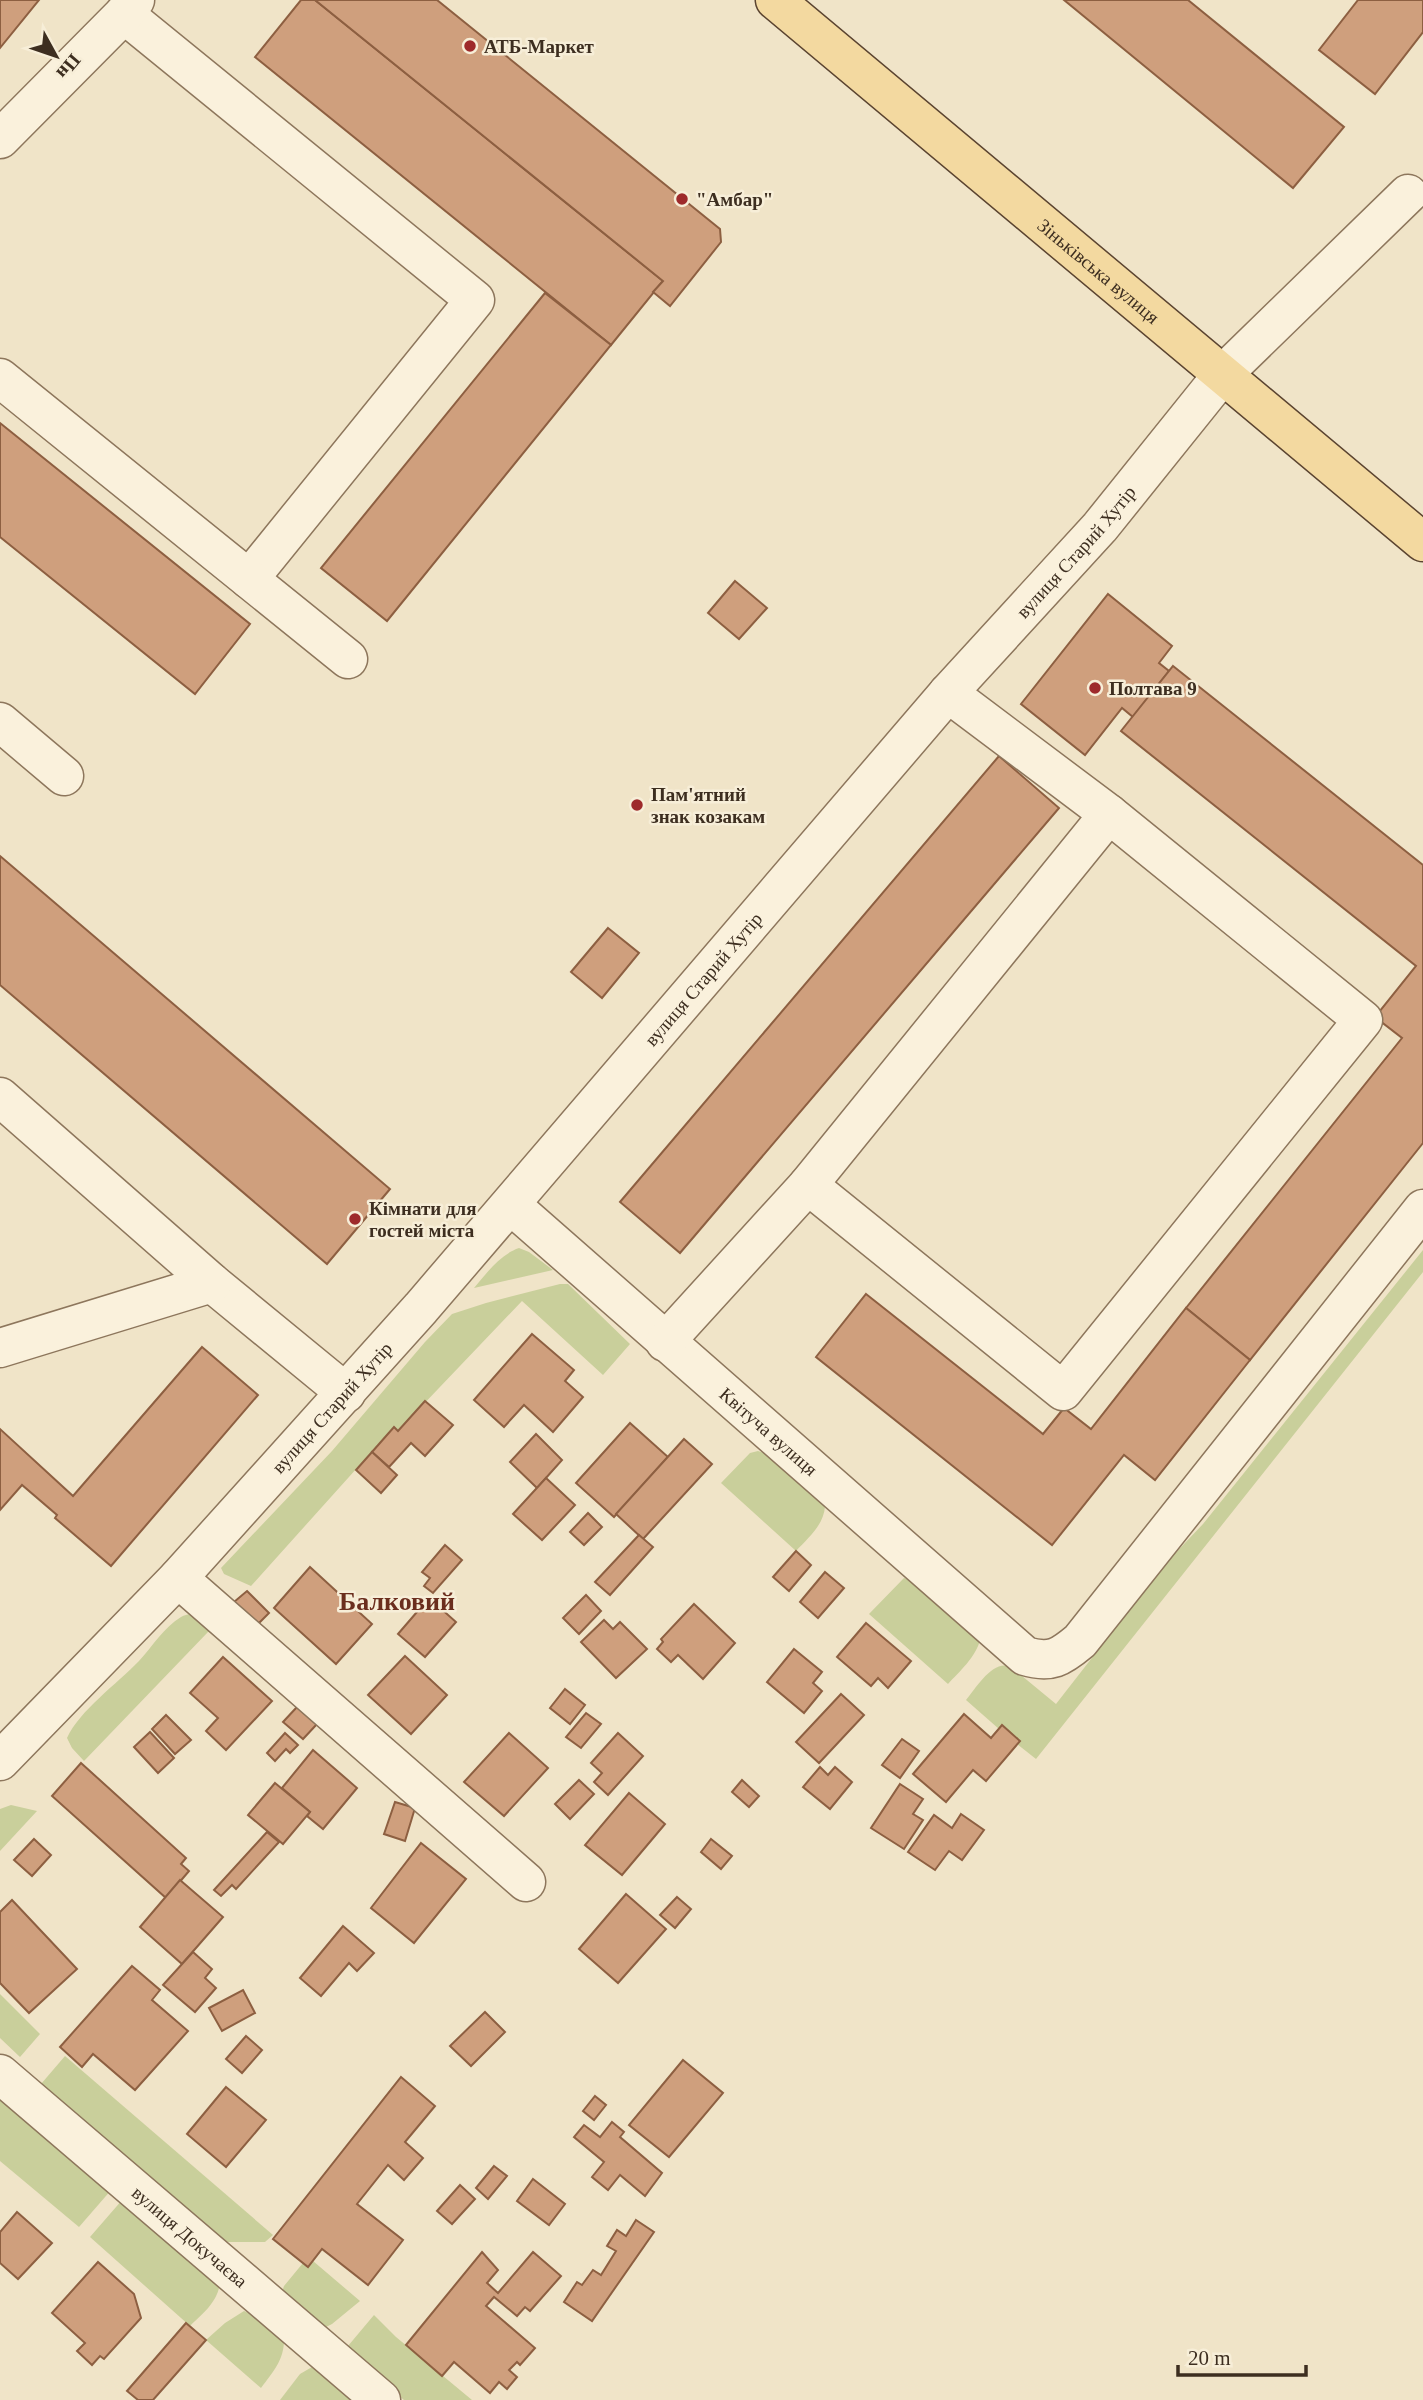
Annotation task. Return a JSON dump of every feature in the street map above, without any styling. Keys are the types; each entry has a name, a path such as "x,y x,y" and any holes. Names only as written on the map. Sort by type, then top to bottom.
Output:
{"main road":[{"name":"Зіньківська вулиця","path":"775,0 1423,542"}],"street":[{"path":"0,139 130,7 475,300 249,579"},
{"name":"вулиця Старий Хутір","path":"0,1761 178,1578 346,1393 511,1205 948,693 1100,527 1223,374 1408,194"},
{"path":"0,378 348,659"},
{"path":"808,1185 1063,1391 1363,1020 1109,814 948,693"},
{"path":"0,722 64,776"},
{"path":"665,1342 808,1185 1109,814"},
{"path":"0,1097 212,1283 346,1393"},
{"name":"Квітуча вулиця","path":"511,1205 1026,1656 1050,1660 1067,1652 1080,1641 1423,1209"},
{"path":"0,1348 212,1283"},
{"path":"178,1578 526,1882"},
{"name":"вулиця Докучаєва","path":"0,2074 380,2400"}],"green space":[{"path":"519,1248 553,1270 474,1288 499,1260"},
{"path":"1423,1250 1423,1272 1036,1759 1017,1744 1020,1740 1002,1726 999,1729 966,1700 992,1670 1004,1666 1011,1667 1056,1704 1165,1564 1203,1524"},
{"path":"568,1284 630,1344 603,1375 522,1301 398,1431 393,1428 251,1586 224,1574 221,1568 332,1451 452,1314"},
{"path":"750,1453 764,1453 825,1506 819,1525 796,1551 721,1483"},
{"path":"904,1578 911,1580 980,1640 971,1658 948,1684 869,1614"},
{"path":"191,1613 217,1633 208,1632 84,1761 67,1738 73,1728 90,1707 139,1661 169,1626"},
{"path":"11,1805 37,1811 0,1851 0,1809"},
{"path":"0,1994 40,2034 20,2057 0,2038"},
{"path":"65,2056 273,2235 265,2242 223,2242 41,2084"},
{"path":"0,2097 112,2189 79,2227 0,2161"},
{"path":"123,2199 220,2282 213,2301 190,2326 90,2237"},
{"path":"313,2261 360,2301 322,2329 281,2295 284,2286 303,2263 308,2267"},
{"path":"244,2311 258,2317 284,2340 280,2360 261,2388 206,2340"},
{"path":"374,2315 396,2337 472,2400 404,2400 349,2353 348,2346"},
{"path":"312,2367 334,2380 350,2400 280,2400 300,2374"}],"building":[{"path":"0,0 39,0 0,48"},
{"path":"301,0 315,0 663,281 611,345 255,57"},
{"path":"315,0 437,0 720,229 721,242 670,306 653,292 663,281"},
{"path":"1064,0 1188,0 1344,127 1293,188"},
{"path":"1358,0 1423,0 1423,32 1375,94 1319,50"},
{"path":"545,293 611,345 387,621 321,568"},
{"path":"0,423 250,624 195,694 0,537"},
{"path":"735,581 767,608 739,639 708,613"},
{"name":"Полтава 9","path":"1108,594 1172,646 1159,663 1169,671 1133,717 1122,708 1085,755 1021,704"},
{"path":"1173,666 1423,865 1423,1143 1250,1360 1186,1308 1402,1038 1375,1017 1416,966 1121,731"},
{"path":"999,756 1059,808 680,1253 620,1202"},
{"path":"0,856 390,1189 327,1264 0,985"},
{"path":"608,928 639,953 602,998 571,972"},
{"path":"866,1294 1043,1434 1064,1408 1091,1429 1186,1308 1250,1360 1155,1480 1124,1455 1052,1545 816,1357"},
{"path":"532,1334 574,1370 565,1381 583,1397 553,1432 524,1405 504,1427 474,1400"},
{"path":"202,1347 258,1395 111,1566 55,1518 57,1515 22,1485 0,1510 0,1429 73,1496"},
{"path":"425,1401 453,1425 425,1456 411,1443 389,1467 372,1452 394,1427 398,1431"},
{"path":"630,1423 668,1457 614,1517 576,1483"},
{"path":"536,1434 562,1460 537,1488 510,1462"},
{"path":"684,1439 712,1464 643,1539 616,1514"},
{"path":"372,1452 397,1475 381,1493 356,1470"},
{"path":"546,1478 575,1505 542,1540 513,1514"},
{"path":"588,1513 602,1527 584,1545 570,1532"},
{"path":"639,1535 653,1547 610,1595 595,1582"},
{"path":"445,1545 462,1560 433,1593 424,1586 430,1578 422,1572"},
{"path":"796,1551 811,1565 789,1591 773,1577"},
{"path":"310,1567 372,1624 336,1664 274,1608"},
{"path":"825,1572 844,1588 818,1618 800,1602"},
{"path":"247,1591 269,1613 258,1624 234,1602"},
{"path":"586,1595 601,1611 579,1634 563,1618"},
{"path":"429,1598 456,1622 425,1657 398,1634"},
{"path":"694,1604 735,1643 703,1679 678,1655 671,1662 657,1649 663,1642 661,1639"},
{"path":"604,1620 613,1629 620,1622 647,1649 616,1678 581,1642"},
{"path":"866,1623 911,1661 888,1688 878,1678 871,1686 837,1657"},
{"path":"794,1649 822,1672 813,1683 822,1691 804,1713 767,1682"},
{"path":"405,1656 447,1695 411,1734 368,1695"},
{"path":"223,1657 272,1701 226,1750 206,1731 218,1718 190,1693"},
{"path":"565,1689 585,1705 570,1724 550,1708"},
{"path":"841,1694 864,1715 819,1763 796,1742"},
{"path":"297,1707 317,1724 303,1739 283,1722"},
{"path":"586,1713 601,1724 581,1748 566,1737"},
{"path":"964,1714 991,1738 1002,1725 1020,1741 986,1781 973,1770 946,1802 913,1774"},
{"path":"166,1715 191,1740 175,1754 152,1729"},
{"path":"150,1732 174,1758 158,1773 134,1747"},
{"path":"285,1733 298,1745 290,1753 286,1749 275,1761 267,1753"},
{"path":"509,1733 548,1768 504,1816 464,1782"},
{"path":"618,1733 643,1756 608,1795 594,1782 602,1773 591,1763"},
{"path":"902,1739 919,1751 900,1778 882,1765"},
{"path":"313,1750 357,1788 323,1829 307,1816 310,1812 282,1788"},
{"path":"81,1763 186,1858 181,1864 189,1871 166,1898 52,1796"},
{"path":"820,1767 828,1775 835,1767 852,1782 830,1809 803,1787"},
{"path":"579,1780 594,1794 570,1819 555,1804"},
{"path":"742,1780 759,1796 749,1807 732,1792"},
{"path":"275,1783 310,1812 283,1844 248,1815"},
{"path":"900,1784 923,1799 913,1814 923,1820 904,1849 871,1828"},
{"path":"629,1793 665,1824 622,1875 585,1845"},
{"path":"395,1802 415,1808 405,1841 384,1834"},
{"path":"961,1814 984,1830 962,1860 949,1851 935,1870 908,1852 934,1815 952,1828"},
{"path":"267,1832 279,1842 236,1889 232,1885 221,1896 214,1890"},
{"path":"34,1839 51,1855 32,1876 14,1860"},
{"path":"711,1839 732,1856 721,1869 701,1852"},
{"path":"421,1843 466,1879 414,1943 371,1908"},
{"path":"180,1880 223,1917 182,1964 140,1927"},
{"path":"626,1894 666,1929 618,1983 579,1949"},
{"path":"677,1897 691,1909 675,1928 660,1915"},
{"path":"12,1900 77,1969 29,2013 0,1983 0,1912"},
{"path":"343,1926 374,1953 357,1971 349,1963 321,1996 300,1978"},
{"path":"193,1952 212,1969 205,1978 216,1988 195,2012 163,1985"},
{"path":"132,1966 160,1990 152,2000 188,2031 135,2090 93,2054 82,2067 60,2047"},
{"path":"243,1990 255,2013 222,2031 209,2008"},
{"path":"485,2012 505,2032 471,2066 450,2046"},
{"path":"246,2036 262,2050 242,2073 226,2059"},
{"path":"683,2060 723,2093 669,2157 629,2125"},
{"path":"401,2077 435,2106 405,2142 423,2158 404,2180 388,2165 357,2204 403,2240 368,2285 322,2249 308,2267 273,2239"},
{"path":"226,2087 266,2120 226,2167 187,2134"},
{"path":"595,2096 606,2105 594,2120 583,2111"},
{"path":"612,2122 624,2132 620,2137 662,2173 645,2196 620,2175 608,2190 592,2177 604,2162 574,2137 584,2125 600,2137"},
{"path":"494,2166 507,2176 488,2199 476,2188"},
{"path":"533,2179 565,2204 549,2225 517,2201"},
{"path":"460,2185 475,2199 452,2224 437,2211"},
{"path":"17,2212 52,2243 18,2279 0,2263 0,2232"},
{"path":"636,2220 654,2232 592,2321 564,2302 577,2282 582,2285 593,2270 601,2275 616,2251 607,2246 617,2230 626,2236"},
{"path":"482,2252 498,2270 487,2283 498,2293 533,2252 561,2276 530,2311 525,2307 517,2316 494,2297 486,2306 535,2348 520,2365 517,2362 509,2370 517,2377 507,2389 499,2382 490,2393 454,2362 442,2376 406,2345"},
{"path":"98,2262 134,2294 141,2318 104,2359 100,2356 92,2365 77,2351 85,2343 52,2313"},
{"path":"186,2323 206,2340 153,2400 138,2400 127,2391"}],"place":[{"name":"АТБ-Маркет","path":"470,46"},
{"name":"\"Амбар\"","path":"682,199"},
{"name":"Полтава 9","path":"1095,688"},
{"name":"Пам'ятний знак козакам","path":"637,805"},
{"name":"Кімнати для гостей міста","path":"355,1219"}],"district":[{"name":"Балковий","path":"397,1601"}]}
